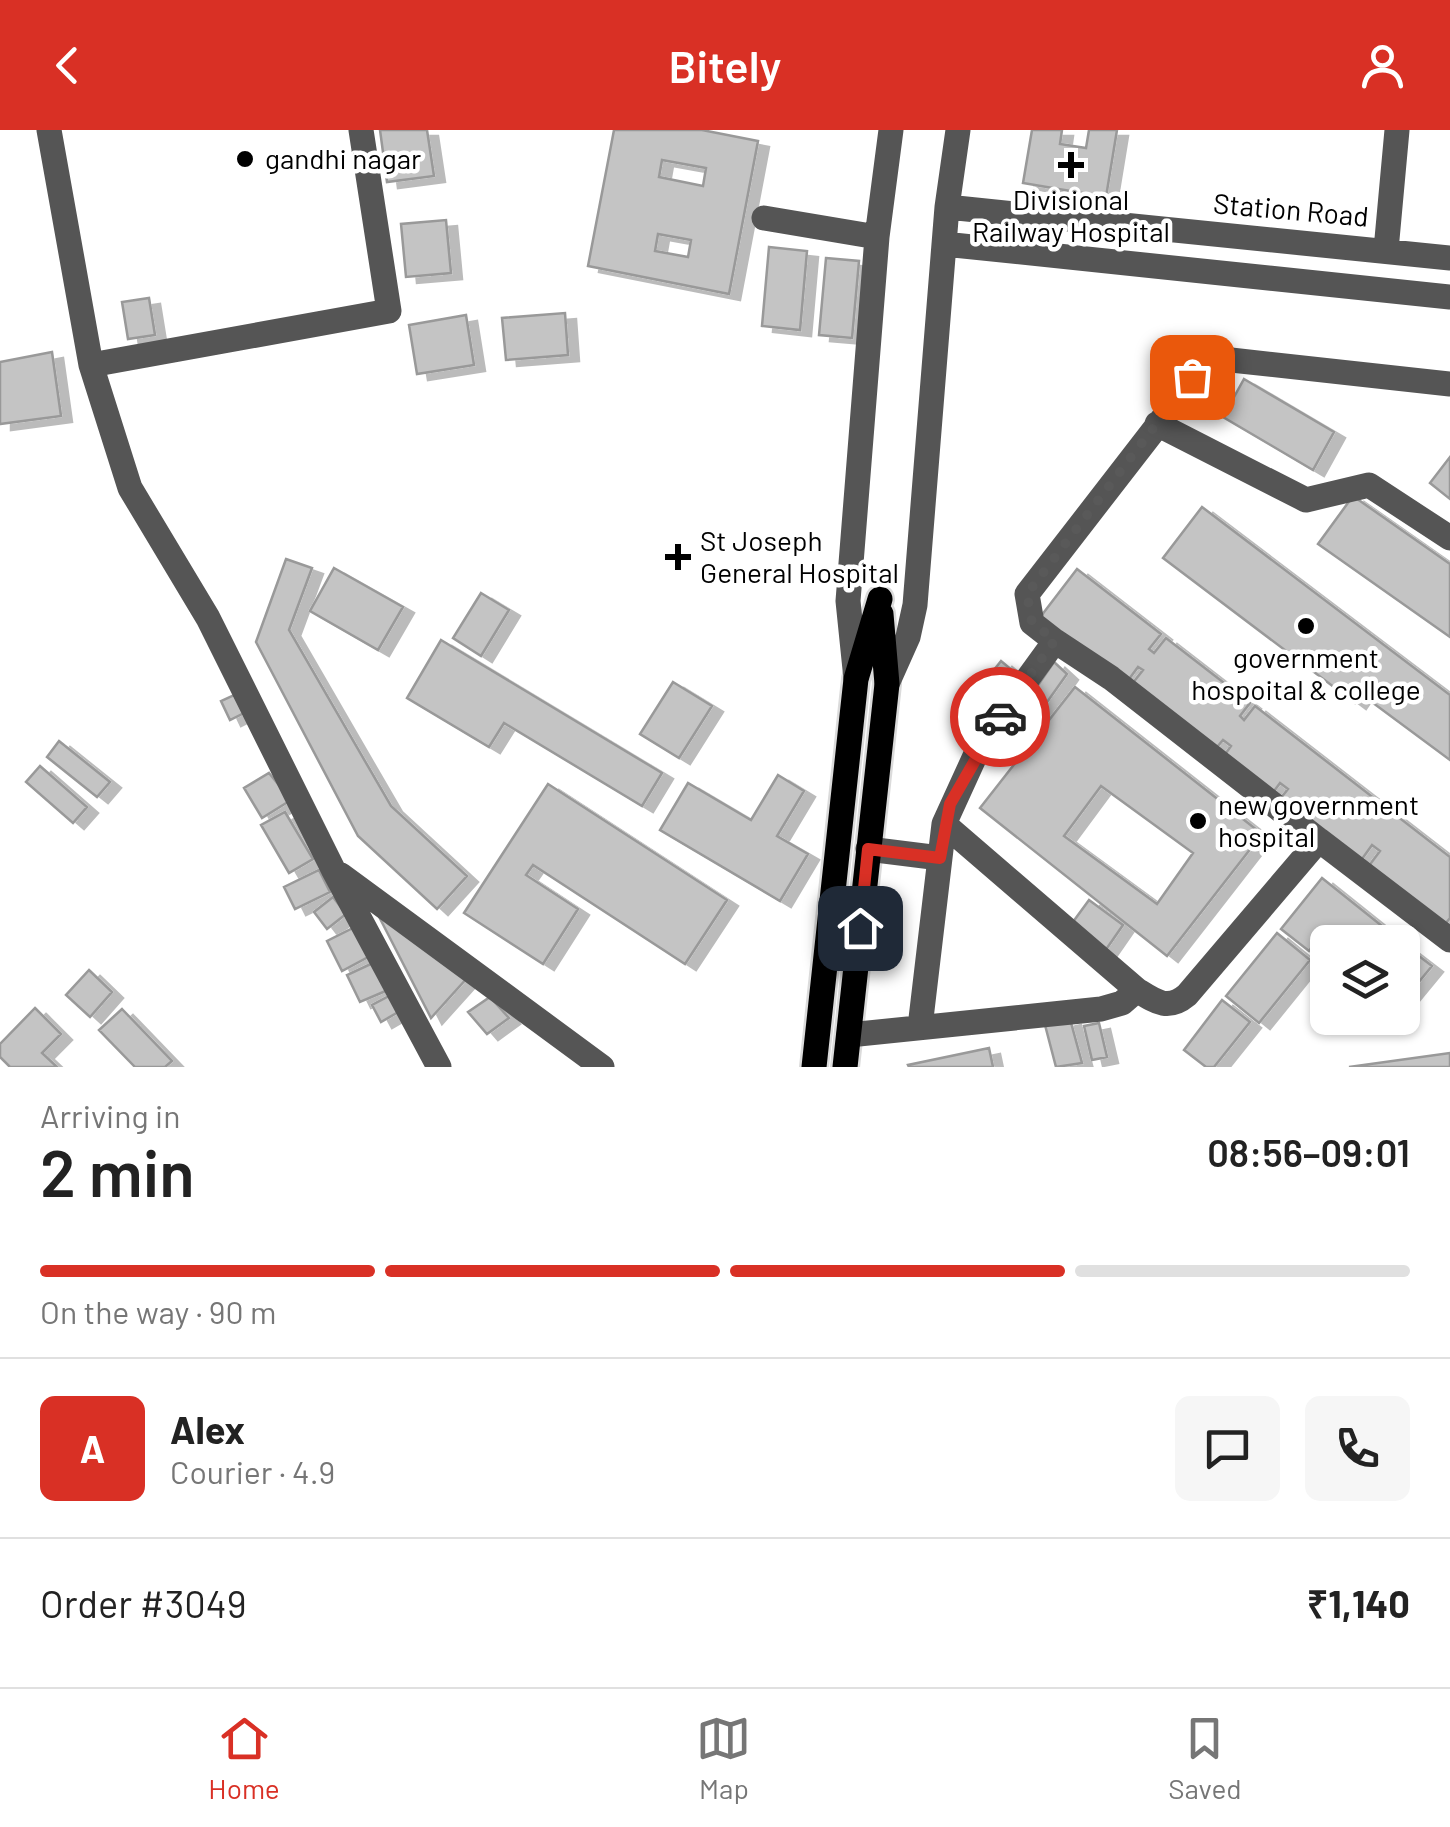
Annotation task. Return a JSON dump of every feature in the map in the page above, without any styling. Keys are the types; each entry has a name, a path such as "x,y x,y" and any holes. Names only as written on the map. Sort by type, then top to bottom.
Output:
{"main road":[{"path":"814,1067 856,679 880,598 886,684 845,1067"}],"street":[{"path":"49,130 91,365 130,488 208,618 333,869 439,1067"},
{"path":"91,365 389,311 361,130"},
{"path":"856,679 848,600 877,237 891,130"},
{"path":"886,684 908,637 914,605 947,207 958,130"},
{"path":"1386,250 1396,130"},
{"name":"Station Road","path":"947,207 1450,258"},
{"path":"764,218 877,237"},
{"path":"944,244 1450,297"},
{"path":"1450,384 1222,359 1205,364 1027,594 1032,623 1111,678 1450,940"},
{"path":"1157,424 1306,500 1370,485 1450,538"},
{"path":"920,1027 944,824 981,743 1055,640"},
{"path":"944,824 1137,990 1162,1005 1177,1004 1319,840"},
{"path":"868,849 940,858"},
{"path":"333,869 602,1067"},
{"path":"849,1034 1102,1009 1122,1003 1137,990"}],"building":[{"path":"380,130 427,130 434,176 387,182"},
{"path":"614,130 702,130 758,141 729,294 588,266","holes":["662,160 706,168 703,186 659,177","658,234 691,240 688,257 655,251"]},
{"path":"1032,130 1062,130 1060,144 1086,148 1089,130 1117,130 1106,197 1023,183"},
{"path":"446,220 451,273 406,277 401,224"},
{"path":"769,247 807,251 800,330 762,326"},
{"path":"826,258 859,261 852,338 819,335"},
{"path":"149,298 155,335 128,339 122,302"},
{"path":"565,313 568,355 506,360 502,318"},
{"path":"466,315 474,365 417,374 409,325"},
{"path":"52,352 61,416 0,424 0,362"},
{"path":"1244,379 1334,432 1313,470 1223,417"},
{"path":"1450,457 1450,499 1430,483"},
{"path":"1353,496 1450,564 1450,637 1318,544"},
{"name":"government hospoital & college","path":"1202,507 1450,695 1450,760 1361,694 1355,703 1163,558"},
{"path":"286,559 312,568 289,630 391,806 467,876 437,909 358,836 256,642"},
{"path":"334,568 403,607 378,650 310,611"},
{"path":"1077,569 1161,634 1149,649 1154,653 1166,638 1250,703 1240,716 1244,720 1255,706 1450,857 1450,918 1441,929 1365,871 1380,851 1372,845 1357,866 1276,804 1288,789 1280,783 1269,798 1221,760 1231,746 1223,740 1212,753 1128,689 1143,670 1138,667 1124,686 1038,620"},
{"path":"481,593 509,610 481,656 453,638"},
{"path":"441,640 662,773 642,806 504,723 489,747 407,698"},
{"path":"1001,661 1018,675 972,733 955,719"},
{"path":"1054,662 1067,674 1018,743 1005,733"},
{"path":"673,682 712,706 679,758 640,734"},
{"name":"new government hospital","path":"1075,687 1262,834 1167,956 980,808","holes":["1101,786 1193,853 1157,904 1064,836"]},
{"path":"234,695 244,713 230,720 221,701"},
{"path":"59,741 110,782 97,797 47,757"},
{"path":"40,766 87,807 73,823 26,782"},
{"path":"269,773 291,800 262,818 244,788"},
{"path":"778,775 804,791 777,836 808,854 780,901 660,830 688,783 751,820"},
{"path":"548,784 727,900 685,964 533,865 526,875 578,909 543,964 464,913"},
{"path":"285,812 313,859 289,873 261,825"},
{"path":"319,870 330,892 295,909 284,887"},
{"path":"1322,878 1381,925 1310,925 1309,951 1281,929"},
{"path":"333,897 346,914 327,929 314,912"},
{"path":"1089,900 1123,925 1105,951 1070,926"},
{"path":"371,901 468,977 431,1018"},
{"path":"355,927 370,956 342,971 327,941"},
{"path":"1277,933 1310,960 1259,1023 1226,996"},
{"path":"1420,957 1432,966 1420,981"},
{"path":"375,962 388,990 360,1002 347,975"},
{"path":"89,970 112,992 90,1017 66,995"},
{"path":"391,995 400,1011 381,1022 372,1005"},
{"path":"490,997 509,1018 487,1034 468,1012"},
{"path":"1222,1000 1250,1022 1214,1067 1206,1067 1184,1050"},
{"path":"35,1008 61,1034 42,1053 57,1067 10,1067 0,1057 0,1044"},
{"path":"122,1009 172,1061 165,1067 135,1067 99,1030"},
{"path":"1070,1019 1082,1063 1056,1067 1045,1025"},
{"path":"1099,1023 1107,1057 1092,1060 1084,1026"},
{"path":"989,1048 993,1067 908,1065"},
{"path":"1450,1053 1450,1067 1349,1067"}],"way so far":[{"path":"1000,717 1055,640 1032,623 1027,594 1192,377"}],"place":[{"name":"gandhi nagar","path":"245,159"},
{"name":"Divisional Railway Hospital","path":"1071,165"},
{"name":"St Joseph General Hospital","path":"678,557"},
{"name":"government hospoital & college","path":"1306,626"},
{"name":"new government hospital","path":"1198,821"}],"route":[{"path":"860,928 868,849 940,858 950,804 981,743 1000,717"}]}
